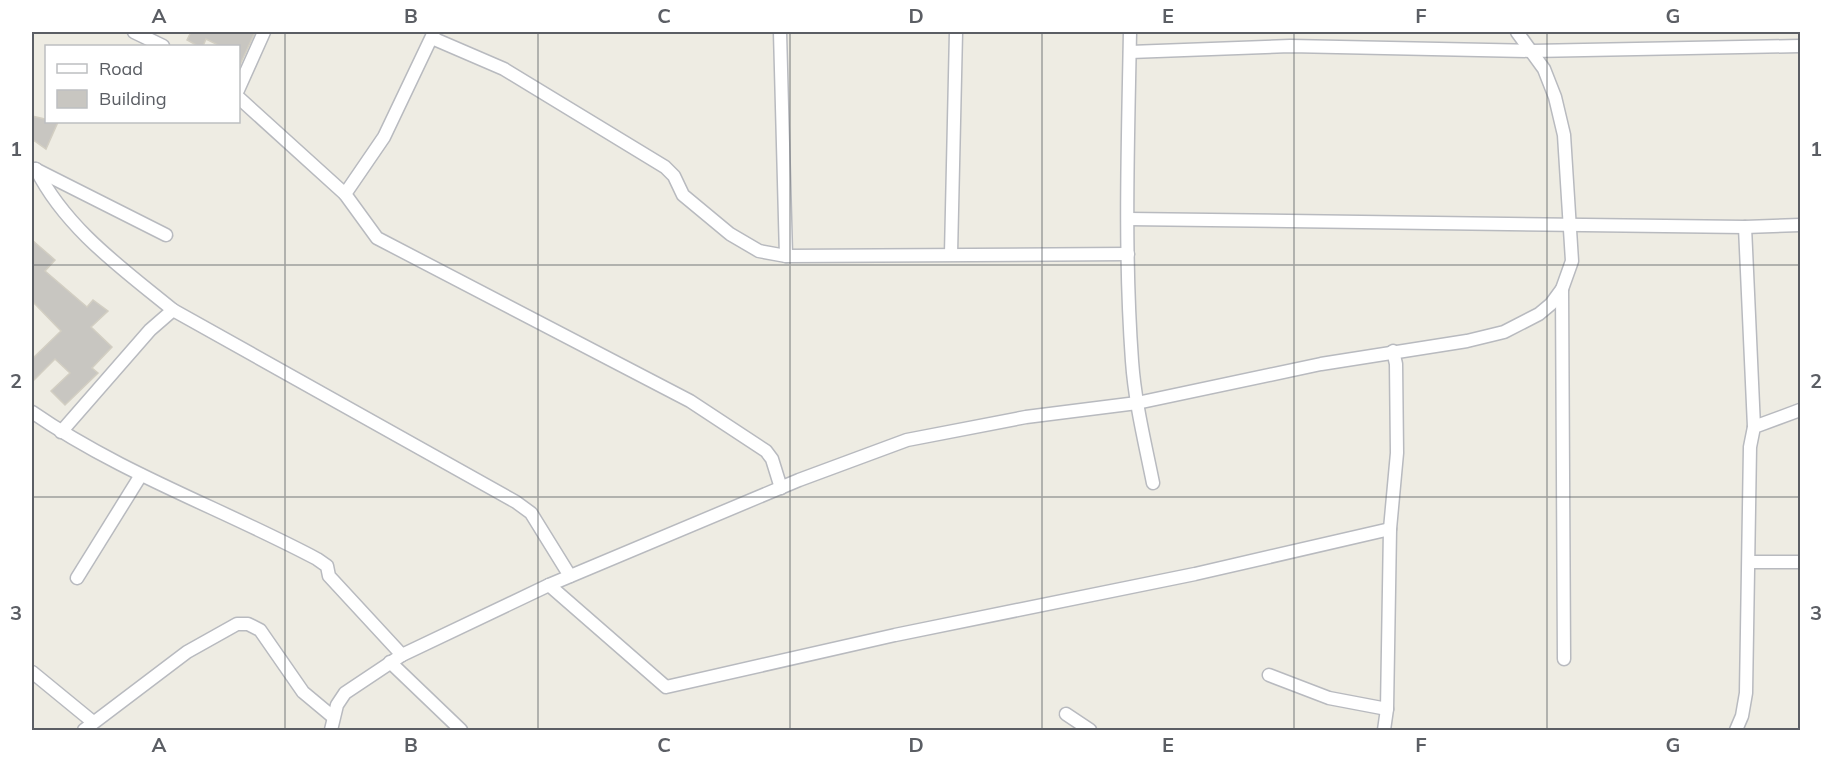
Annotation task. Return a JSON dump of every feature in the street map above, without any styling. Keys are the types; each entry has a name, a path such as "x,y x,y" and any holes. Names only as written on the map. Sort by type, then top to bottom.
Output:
{"street":[{"path":"134,32 161,45"},
{"path":"240,86 264,32"},
{"path":"780,32 786,256"},
{"path":"951,254 956,32"},
{"path":"1130,32 1128,254 1132,362 1137,403 1153,483"},
{"path":"331,730 333,717 345,693 402,655 570,576 781,488 908,440 1026,417 1137,403 1393,351 1467,340 1504,332 1539,314 1551,304 1562,289 1572,261 1564,135 1555,97 1544,69 1517,32"},
{"path":"345,194 384,137 433,35 504,69 665,167 674,176 683,195 730,234 759,251 786,256 951,254 1003,257 1128,254"},
{"path":"1130,52 1290,46 1532,51 1800,46"},
{"path":"240,99 345,194 376,238 690,401 766,451 772,459 781,488"},
{"path":"34,168 166,235"},
{"path":"34,168 49,195 95,246 173,310 516,502 531,513 570,576"},
{"path":"1128,219 1745,227 1800,225"},
{"path":"1736,730 1742,716 1746,693 1750,447 1754,427 1745,227"},
{"path":"1562,289 1564,659"},
{"path":"61,432 150,330 173,310"},
{"path":"1384,730 1387,709 1390,529 1397,453 1396,364 1393,351"},
{"path":"1754,427 1800,410"},
{"path":"32,412 61,432 141,475 276,538 327,566 329,576 402,655"},
{"path":"77,578 141,475"},
{"path":"549,585 666,687 895,635 1195,574 1390,529"},
{"path":"1749,562 1800,562"},
{"path":"32,672 88,726 187,652 237,624 249,624 260,630 303,692 333,717"},
{"path":"390,662 461,730"},
{"path":"1269,675 1329,698 1387,709"},
{"path":"1066,714 1090,730"}],"building":[{"path":"191,32 255,32 240,65 240,45 218,45 206,39 203,45 196,45 187,40"},
{"path":"32,116 45,119 45,123 58,123 46,149 32,139"},
{"path":"32,240 55,260 45,271 87,307 93,300 108,311 91,327 112,347 92,368 98,373 65,405 51,391 70,373 55,359 32,382 32,359 61,331 32,301"}]}
